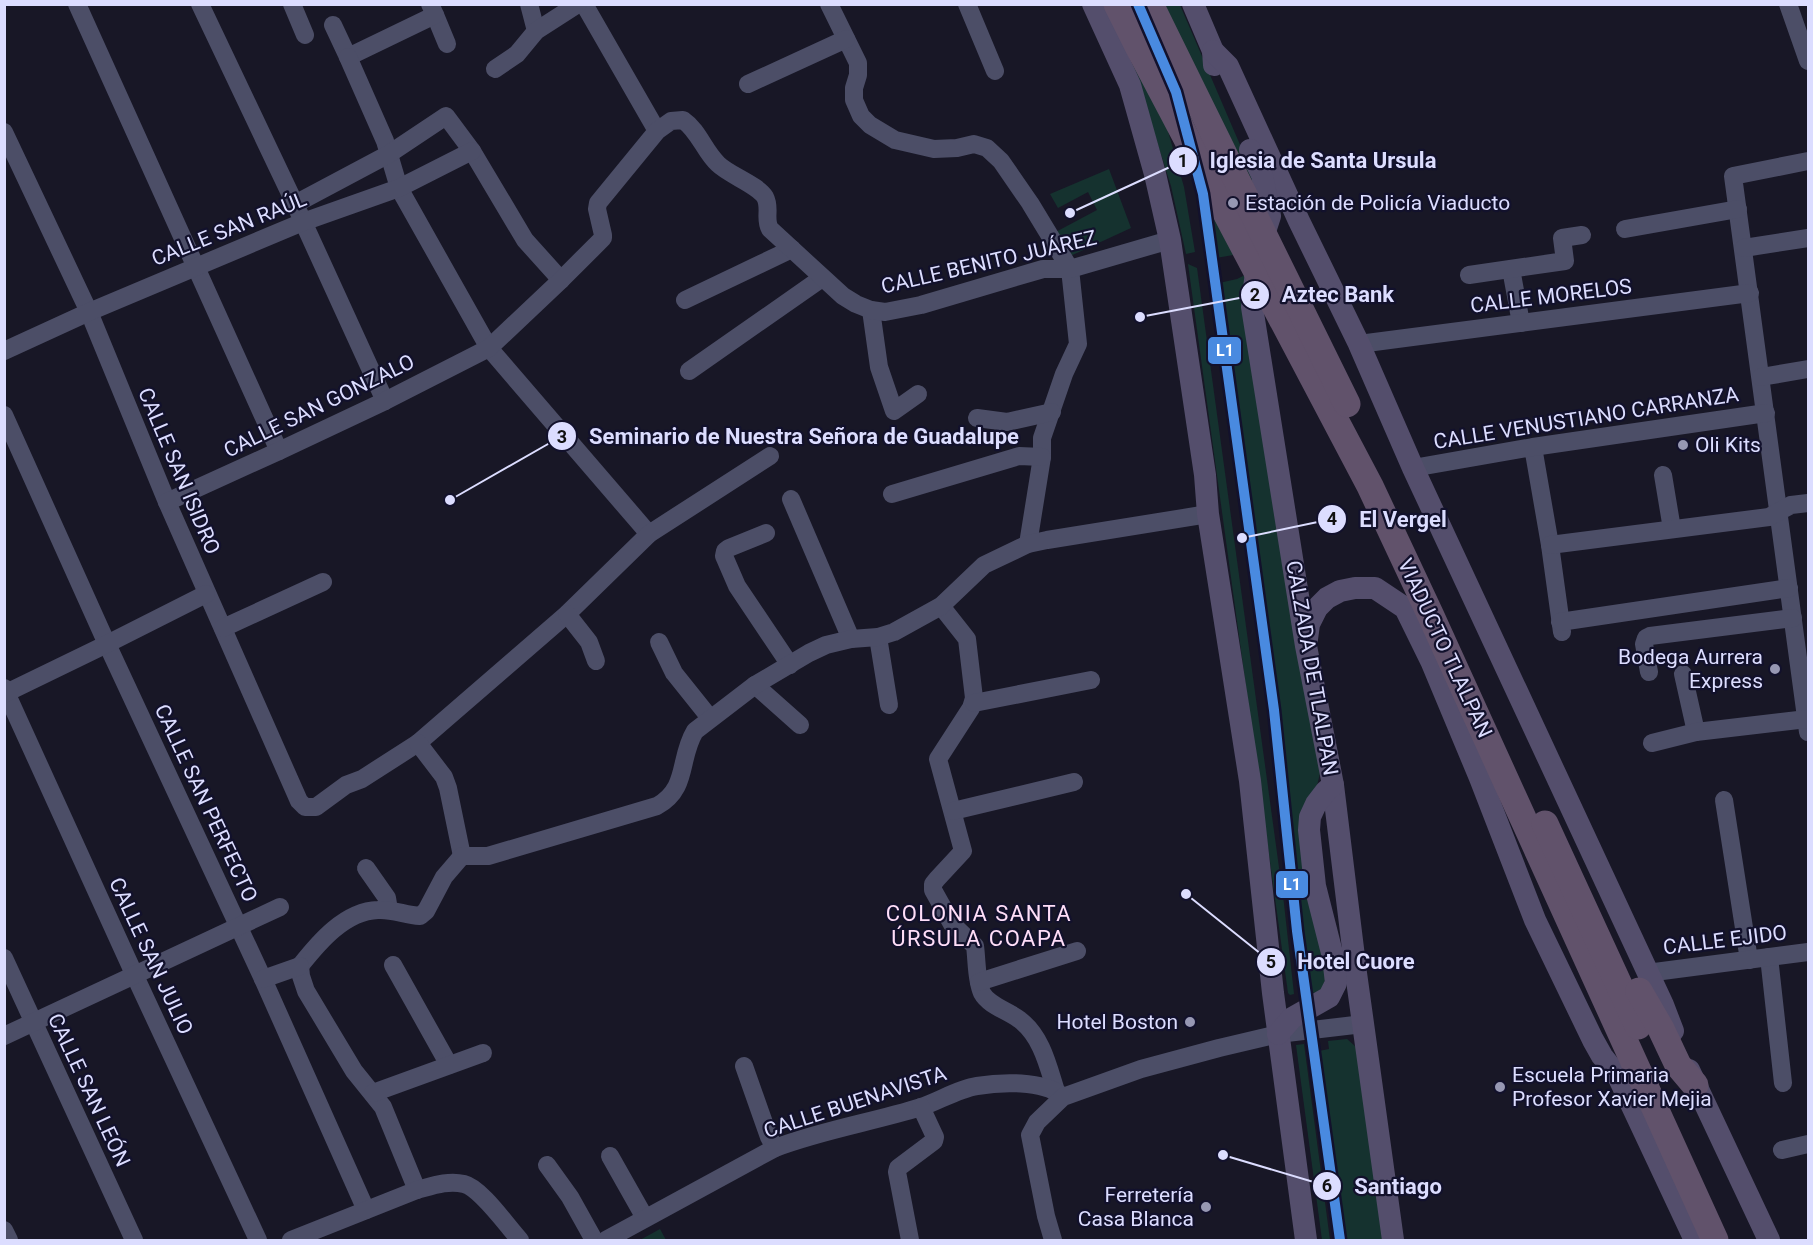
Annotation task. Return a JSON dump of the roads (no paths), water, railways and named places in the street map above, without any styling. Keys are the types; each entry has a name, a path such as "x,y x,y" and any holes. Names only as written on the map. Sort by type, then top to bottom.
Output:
{"highway":[{"name":"VIADUCTO TLALPAN","path":"1117,4 1140,50 1327,383 1370,486 1716,1240"},
{"name":"VIADUCTO TLALPAN","path":"1150,4 1327,383 1555,844 1735,1240"},
{"path":"1555,844 1572,858 1583,874 1642,997 1661,1029 1678,1065 1695,1085"},
{"path":"1560,901 1567,943 1611,1046 1618,1076"}],"main road":[{"path":"1093,4 1130,85 1155,174 1170,240 1250,781 1278,1034 1306,1240"},
{"name":"CALZADA DE TLALPAN","path":"1192,4 1213,51 1214,72 1262,175 1270,216 1258,253 1252,307 1306,646 1334,785 1363,1024 1393,1240"},
{"path":"1213,51 1228,66 1359,344 1413,468 1647,973 1695,1085 1769,1240"},
{"name":"VIADUCTO TLALPAN","path":"1306,646 1309,624 1317,608 1327,598 1340,591 1375,588 1405,608 1432,663 1476,768 1535,920 1593,1040 1618,1076 1695,1240"},
{"path":"1278,1034 1294,1016 1329,997 1336,983 1333,957 1315,886 1309,830 1310,817 1316,804 1334,785"}],"street":[{"path":"77,4 279,452"},
{"path":"200,4 385,401"},
{"path":"292,4 305,35"},
{"path":"530,4 536,31"},
{"path":"495,69 517,54 536,31 578,4"},
{"path":"584,4 657,131"},
{"path":"829,4 858,63 854,100 861,116 870,125 895,140 934,149 957,148 974,144 987,148 1001,161 1030,203 1070,269 1078,344 1064,374 1042,438 1042,457 1028,544"},
{"path":"967,4 996,71"},
{"path":"1788,4 1809,61"},
{"path":"348,57 432,10 447,44"},
{"path":"333,26 385,141 399,188 489,348 650,534"},
{"path":"748,84 846,39"},
{"path":"295,204 389,154 446,116 472,151 525,240 561,280"},
{"name":"CALLE BENITO JUÁREZ","path":"657,131 671,122 683,120 691,126 718,164 764,195 768,204 767,223 770,229 843,296 871,310 885,312 921,305 1044,268 1070,269 1170,240"},
{"name":"CALLE SAN GONZALO","path":"167,502 279,452 489,348 603,238 597,209 598,203 657,131"},
{"name":"CALLE SAN ISIDRO","path":"4,132 89,312 206,594 299,801 305,807 316,807 346,785 362,779 418,743"},
{"name":"CALLE SAN RAÚL","path":"4,351 195,266 303,222 399,188 472,151"},
{"path":"1652,743 1696,732 1808,725 1803,638 1793,618 1733,176 1809,161"},
{"path":"1625,229 1738,209"},
{"path":"1469,275 1565,261 1562,238 1582,235"},
{"path":"1744,248 1809,238"},
{"path":"685,300 792,249"},
{"path":"1511,269 1521,323"},
{"path":"689,371 822,278"},
{"name":"CALLE MORELOS","path":"1359,344 1750,293"},
{"path":"871,310 879,367 894,411 918,394"},
{"name":"CALLE VENUSTIANO CARRANZA","path":"1761,377 1809,369"},
{"path":"977,418 1007,422 1052,412"},
{"name":"CALLE VENUSTIANO CARRANZA","path":"1413,468 1533,447 1766,413"},
{"name":"CALLE SAN PERFECTO","path":"4,415 107,644 263,979 366,1210"},
{"path":"1533,447 1561,627 1789,588"},
{"path":"462,856 444,777 418,743 567,614 650,534 770,456"},
{"path":"892,494 1018,456 1042,457"},
{"path":"1663,475 1672,528"},
{"path":"791,500 851,639"},
{"path":"1550,545 1769,517 1779,510 1809,503"},
{"path":"263,979 300,966 349,918 363,912 389,910 420,916 426,911 444,877 462,856 488,856 657,806 666,801 674,794 680,783 690,739 695,731 710,718 755,685 809,653 826,645 851,639 878,637 894,632 941,606 984,565 1028,544 1209,514"},
{"path":"766,533 729,548 725,551 724,556 737,586 790,664"},
{"path":"223,628 323,582"},
{"path":"5,692 206,594"},
{"path":"941,606 967,639 974,703 938,759 963,851 933,884 933,890 952,924 975,946 981,990 987,999 1022,1021 1036,1039 1045,1054 1059,1094"},
{"path":"567,614 589,642 596,661"},
{"path":"1649,672 1644,644 1646,638 1650,636 1793,618"},
{"path":"878,637 889,705"},
{"path":"659,642 674,673 710,718"},
{"path":"1683,674 1696,732"},
{"path":"974,703 1091,680"},
{"path":"755,685 800,725"},
{"name":"CALLE SAN JULIO","path":"5,692 258,1240"},
{"path":"953,812 1074,782"},
{"path":"1724,800 1749,960"},
{"path":"366,868 387,898 389,910"},
{"path":"4,1036 280,907"},
{"path":"979,982 1077,951"},
{"name":"CALLE EJIDO","path":"1647,973 1809,952"},
{"path":"1769,957 1783,1083"},
{"name":"CALLE SAN LEÓN","path":"4,958 134,1240"},
{"path":"393,965 449,1065"},
{"path":"300,966 306,991 354,1071 383,1107 417,1190"},
{"path":"1053,1240 1030,1135 1059,1094 1141,1069 1278,1034 1363,1024"},
{"path":"373,1093 483,1053"},
{"path":"744,1066 775,1148"},
{"name":"CALLE BUENAVISTA","path":"606,1240 775,1148 797,1140 921,1107 973,1086 1032,1085 1059,1094"},
{"path":"910,1240 897,1172 898,1168 934,1141 935,1137 921,1107"},
{"path":"1782,1150 1809,1144"},
{"path":"610,1156 645,1218"},
{"path":"547,1165 570,1197 594,1240"},
{"path":"291,1240 417,1190 452,1183 465,1184 476,1189 520,1240"},
{"path":"4,1230 9,1240"}],"place":[{"name":"Estación de Policía Viaducto","path":"1233,203"},
{"name":"Iglesia de Santa Ursula","path":"1070,213"},
{"name":"Aztec Bank","path":"1140,317"},
{"name":"Oli Kits","path":"1683,445"},
{"name":"Seminario de Nuestra Señora de Guadalupe","path":"450,500"},
{"name":"El Vergel","path":"1242,538"},
{"name":"Bodega Aurrera Express","path":"1775,669"},
{"name":"Hotel Cuore","path":"1186,894"},
{"name":"Hotel Boston","path":"1190,1022"},
{"name":"Escuela Primaria Profesor Xavier Mejia","path":"1500,1087"},
{"name":"Santiago","path":"1223,1155"},
{"name":"Ferretería Casa Blanca","path":"1206,1207"}],"district":[{"name":"COLONIA SANTA ÚRSULA COAPA","path":"979,926"}]}
